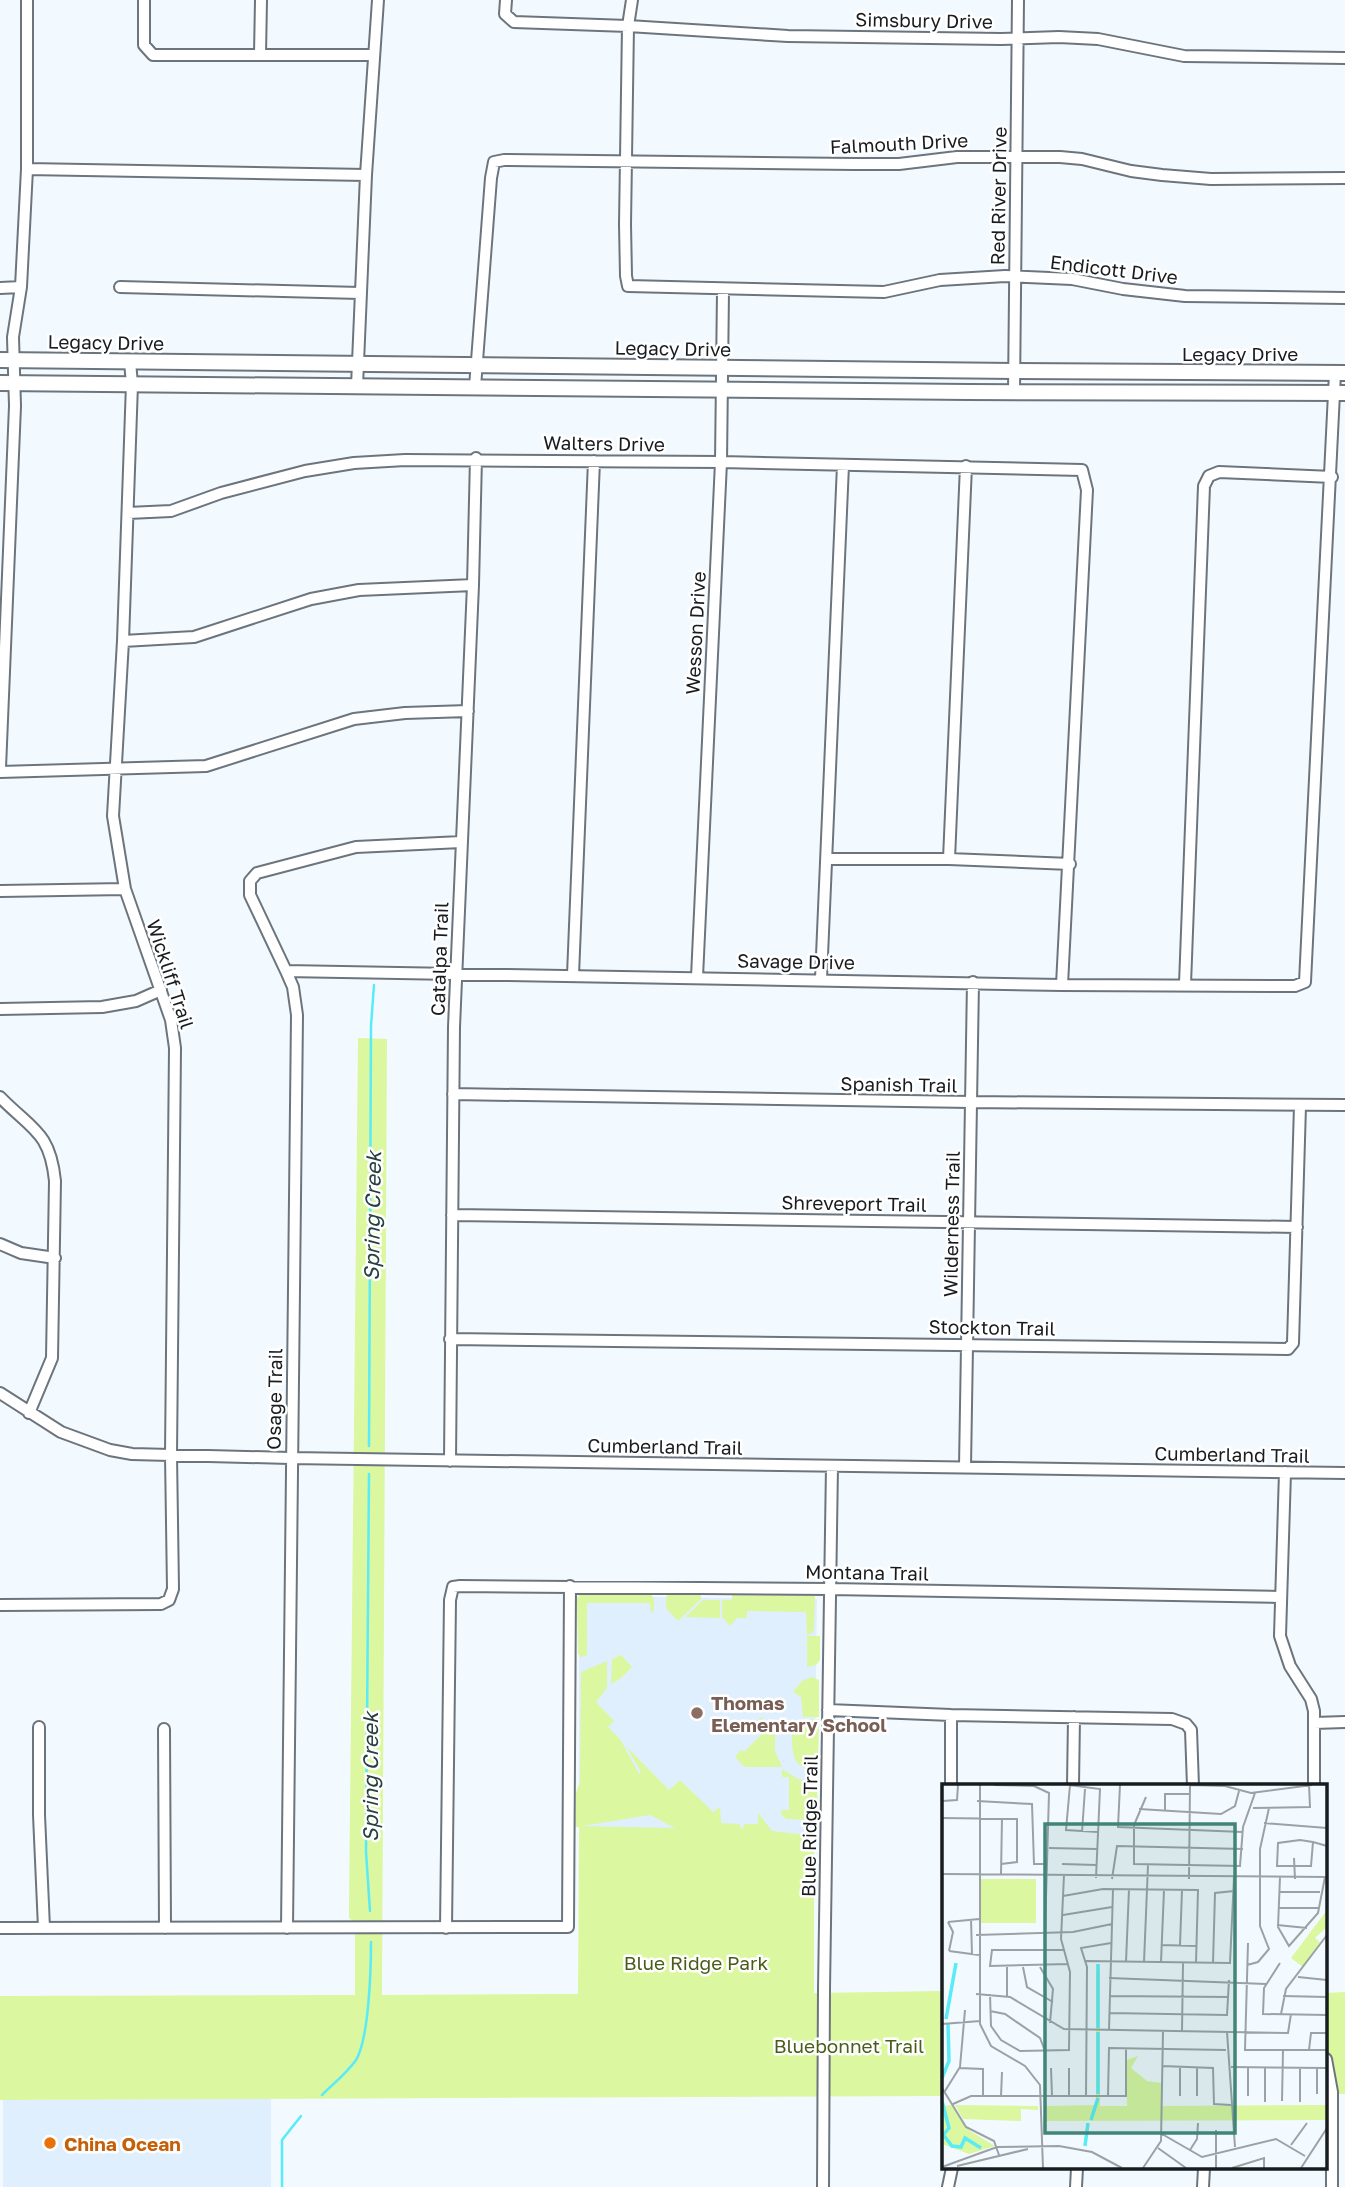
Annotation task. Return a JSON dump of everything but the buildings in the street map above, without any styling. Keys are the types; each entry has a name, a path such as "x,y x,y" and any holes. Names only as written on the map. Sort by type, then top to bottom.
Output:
{"main road":[{"name":"Legacy Drive","path":"7,360 1340,373"},
{"name":"Legacy Drive","path":"7,383 1340,393"}],"street":[{"path":"27,0 27,169 21,287 7,360 0,770 115,770 206,766 354,719 405,713 468,711"},
{"path":"144,0 144,45 153,55 374,55"},
{"path":"260,54 261,0"},
{"path":"357,386 366,175 378,0"},
{"name":"Simsbury Drive","path":"506,0 505,14 514,22 788,36 1059,37 1098,39 1184,56 1345,58"},
{"path":"627,161 628,26 632,0"},
{"name":"Red River Drive","path":"1014,391 1018,0"},
{"name":"Falmouth Drive","path":"476,365 494,162 899,164 957,156 1071,158 1131,172 1211,179 1345,178"},
{"name":"Endicott Drive","path":"627,161 625,224 628,286 884,292 953,278 1015,277 1072,279 1123,289 1185,296 1345,298"},
{"path":"27,169 366,175"},
{"path":"0,288 21,287"},
{"path":"120,287 360,293"},
{"name":"Wesson Drive","path":"697,976 721,462 723,290"},
{"name":"Wickliff Trail","path":"0,1605 156,1605 169,1600 173,1589 171,1455 176,1048 171,1020 125,889 113,816 128,513 132,384 130,362"},
{"path":"475,387 476,365"},
{"path":"1185,984 1204,486 1209,476 1219,472 1332,478 1340,373"},
{"name":"Walters Drive","path":"128,513 171,511 264,481 334,466 405,460 475,458 1077,469 1084,474 1087,490 1070,864"},
{"name":"Catalpa Trail","path":"450,1461 453,1094 473,585 475,458"},
{"path":"573,975 594,461"},
{"path":"821,979 843,465"},
{"path":"949,859 967,467"},
{"name":"Savage Drive","path":"286,971 697,976 1062,985 1295,986 1305,982 1332,478"},
{"path":"123,641 194,638 311,599 359,590 473,585"},
{"name":"Osage Trail","path":"287,1928 290,1458 297,1015 286,971 250,895 250,881 257,873 338,850 374,844 461,842"},
{"path":"827,859 949,859 1070,864 1062,985"},
{"path":"0,891 125,889"},
{"name":"Wilderness Trail","path":"965,1467 973,982"},
{"path":"0,1009 102,1007 136,1001 161,990"},
{"name":"Spanish Trail","path":"453,1094 1345,1105"},
{"path":"0,1097 39,1132 50,1154 55,1181 52,1359 29,1413"},
{"name":"Stockton Trail","path":"450,1339 1288,1349 1293,1343 1300,1106"},
{"name":"Shreveport Trail","path":"452,1215 1297,1227"},
{"path":"0,1244 21,1253 55,1258"},
{"name":"Cumberland Trail","path":"0,1393 61,1432 98,1448 132,1454 1345,1473"},
{"name":"Blue Ridge Trail","path":"823,2187 832,1466"},
{"path":"1285,1472 1280,1636 1290,1666 1311,1699 1314,1723 1314,1784"},
{"path":"0,1928 568,1927 570,1586"},
{"name":"Montana Trail","path":"446,1928 450,1600 453,1587 830,1589 1280,1597"},
{"path":"828,1710 951,1715 1172,1718 1186,1724 1193,1738 1193,1784"},
{"path":"951,1715 951,1784"},
{"path":"1073,1784 1074,1717"},
{"path":"1314,1723 1345,1722"},
{"path":"39,1727 39,1815 44,1928"},
{"path":"164,1729 165,1928"},
{"path":"1328,2070 1332,2092 1332,2187"}],"shaded area":[{"name":"Thomas Elementary School","path":"579,1596 817,1599 814,1841 752,1830 579,1827"},
{"path":"271,2099 271,2187 3,2187 3,2100"}],"green space":[{"path":"358,1038 387,1039 382,1995 578,1994 579,1827 575,1827 576,1793 580,1781 581,1672 607,1661 607,1688 596,1702 614,1721 608,1727 620,1739 639,1774 641,1772 626,1746 669,1790 680,1780 713,1812 720,1807 721,1823 739,1824 743,1830 744,1824 758,1824 758,1813 772,1831 816,1836 814,1993 942,1991 942,2096 0,2100 0,1996 355,1995 355,1923 349,1918","holes":["650,1815 675,1828 581,1826"]},
{"path":"581,1593 651,1594 654,1610 651,1613 650,1603 587,1603 587,1653 581,1657 578,1654 577,1598"},
{"path":"669,1594 701,1594 701,1599 678,1621 666,1608 666,1597"},
{"path":"732,1595 815,1596 814,1630 807,1634 806,1612 747,1611 747,1618 737,1618 730,1626 722,1617 722,1600 732,1600"},
{"path":"703,1600 720,1600 720,1618 685,1617"},
{"path":"807,1636 820,1636 820,1660 816,1665 807,1667"},
{"path":"621,1655 632,1667 611,1684 612,1659"},
{"path":"812,1677 819,1680 819,1717 803,1717 801,1697 793,1692 802,1681"},
{"path":"759,1718 775,1730 775,1751 782,1767 745,1767 735,1757 741,1750 744,1752 768,1728"},
{"path":"819,1719 818,1767 809,1768 797,1762 794,1756 792,1727 800,1731 801,1720"},
{"path":"782,1769 817,1786 818,1817 815,1820 786,1819 781,1814 781,1810 789,1810 789,1777 782,1777"},
{"path":"1345,1992 1345,2094 1328,2094 1328,1993"}],"waterway":[{"name":"Spring Creek","path":"369,1446 371,1026 374,985"},
{"name":"Spring Creek","path":"369,1474 366,1852 370,1911"},
{"name":"Spring Creek","path":"322,2095 352,2065 360,2050 368,2003 371,1942"},
{"name":"Spring Creek","path":"282,2187 282,2140 301,2116"}],"place":[{"name":"Thomas Elementary School","path":"697,1713"},
{"name":"China Ocean","path":"50,2143"}],"park label":[{"name":"Blue Ridge Park","path":"696,1962"},
{"name":"Bluebonnet Trail","path":"849,2045"}]}
